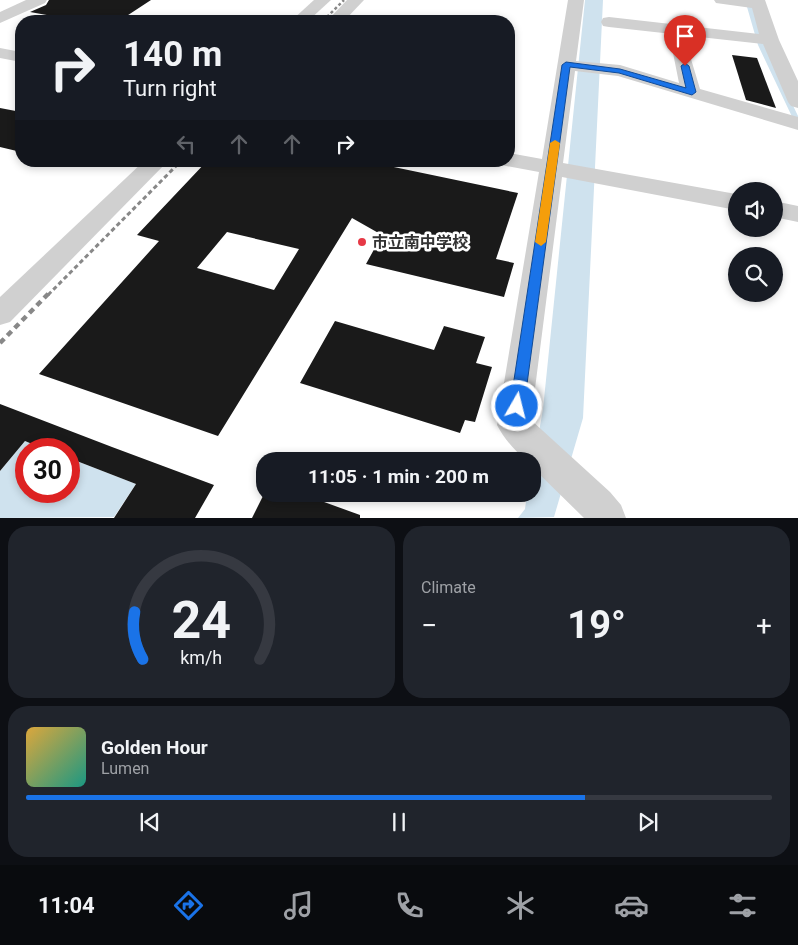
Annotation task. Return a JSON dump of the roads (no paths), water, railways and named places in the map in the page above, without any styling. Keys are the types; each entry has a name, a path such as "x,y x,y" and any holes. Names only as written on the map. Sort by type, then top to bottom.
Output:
{"street":[{"path":"0,18 39,0"},
{"path":"306,15 323,0"},
{"path":"341,15 356,0"},
{"path":"576,0 572,65 557,170 514,425 596,507"},
{"path":"730,1 757,2 769,40 798,102"},
{"path":"609,22 769,40"},
{"path":"0,53 15,56"},
{"path":"682,53 692,92"},
{"path":"572,65 620,71 788,121"},
{"path":"515,161 728,201"},
{"path":"0,314 151,167"},
{"path":"783,211 798,214"}],"water":[{"path":"585,0 603,0 583,418 554,517 518,518 525,509 526,502 541,502 541,452 535,452 543,409"},
{"path":"15,453 15,503 80,503 80,462 136,484 114,517 0,518 0,471"}],"waterway":[{"path":"748,0 761,45 798,123"}],"railway":[{"path":"329,15 344,0"},
{"path":"48,295 175,167"},
{"path":"0,343 49,293"}],"place":[{"name":"市立南中学校","path":"362,242"}]}
